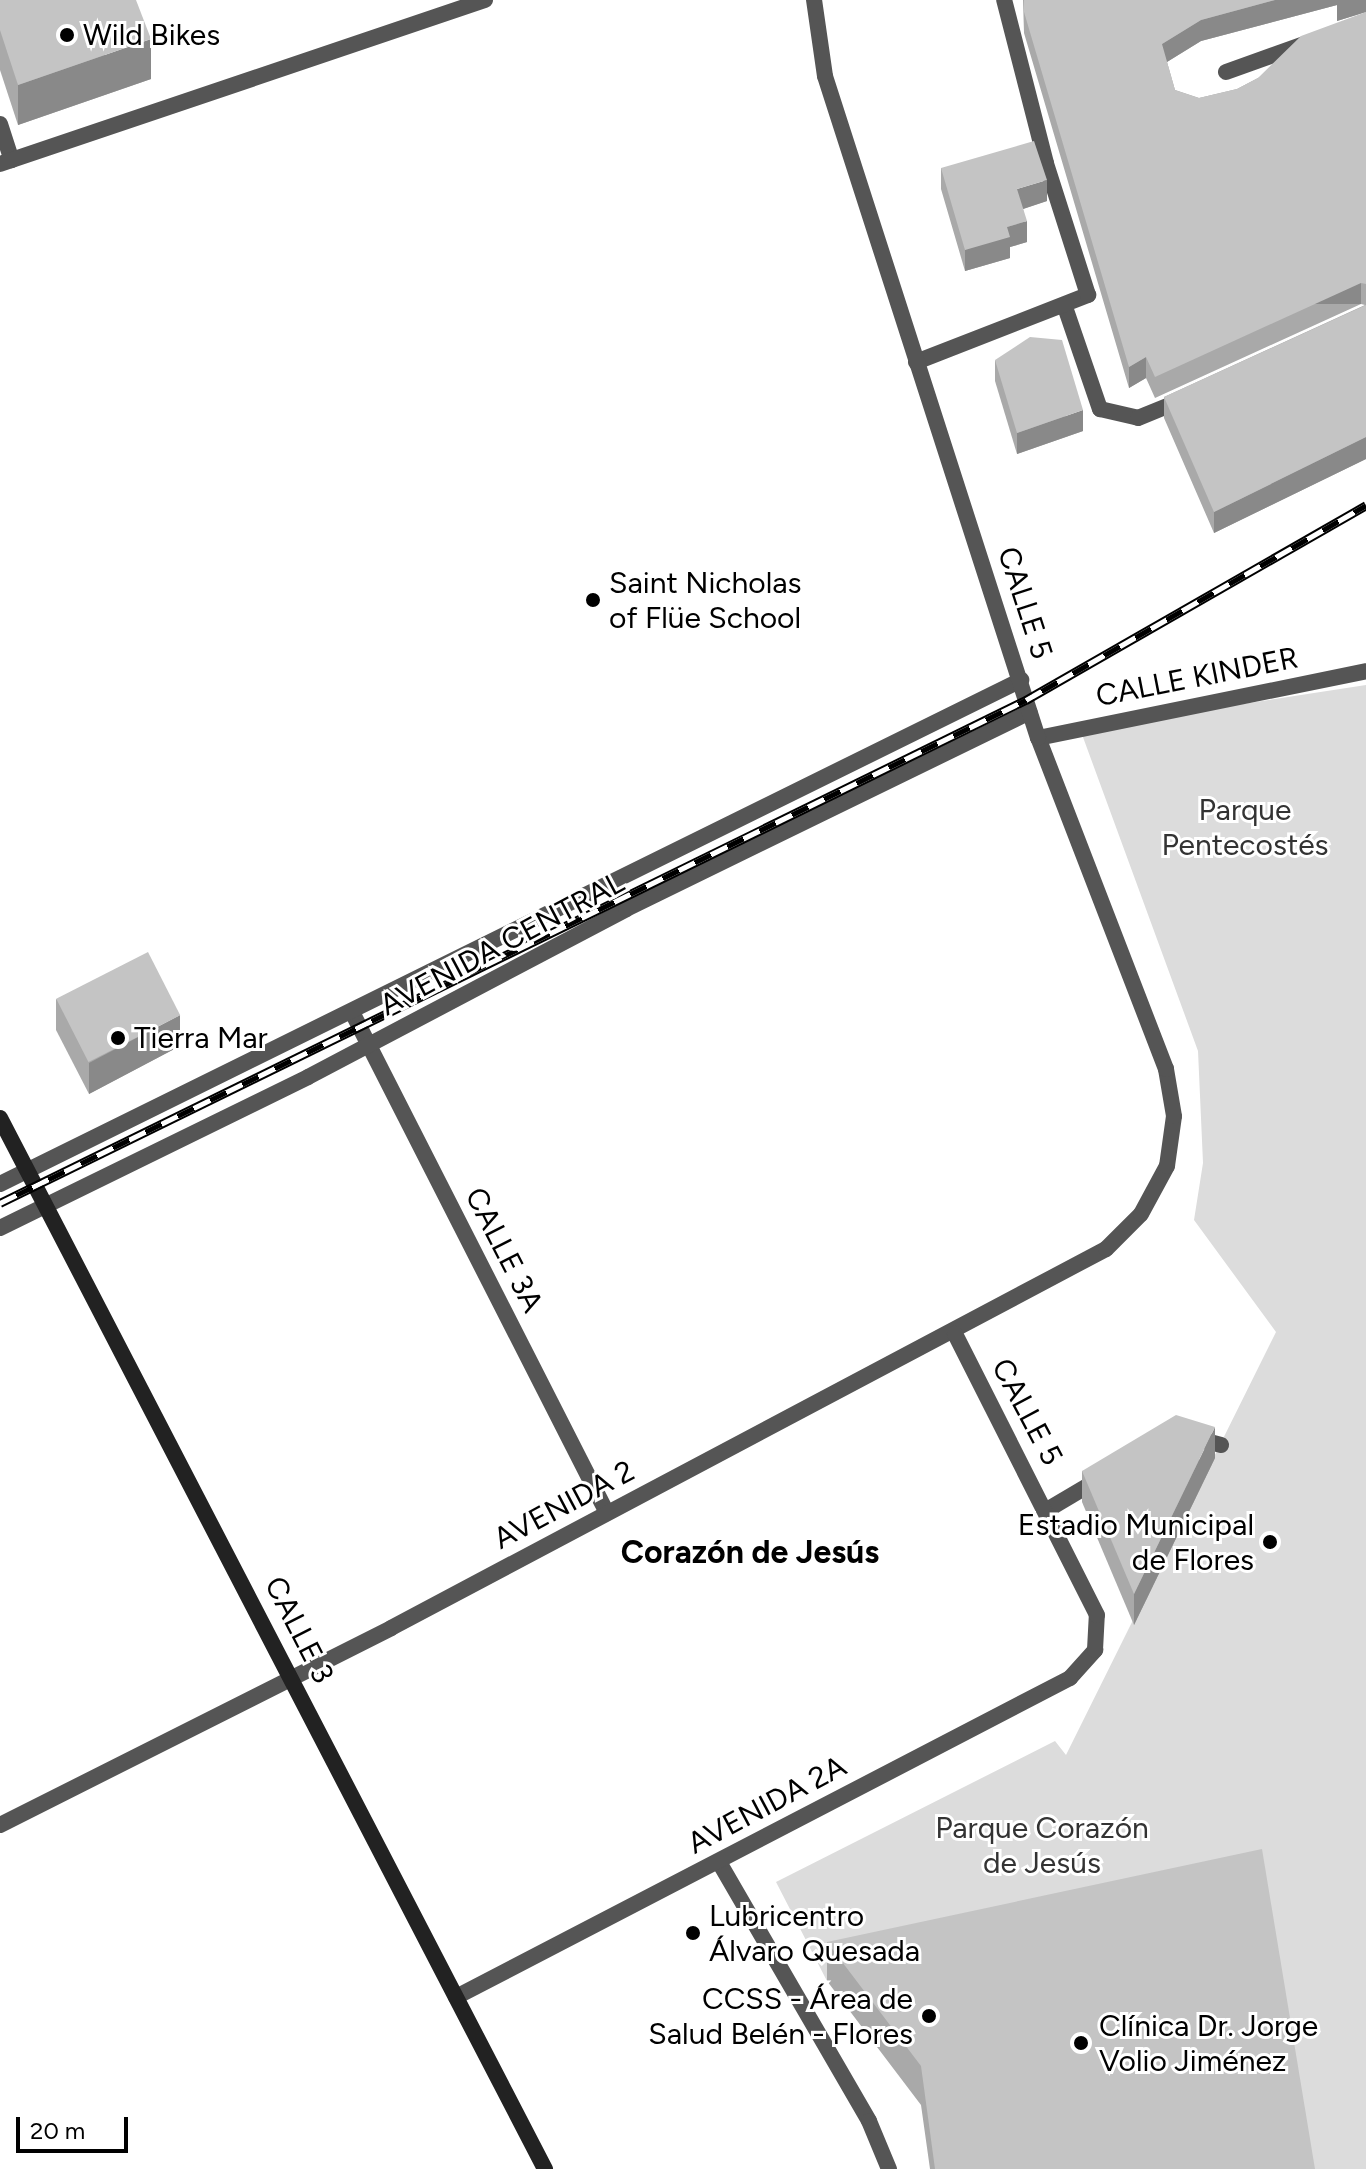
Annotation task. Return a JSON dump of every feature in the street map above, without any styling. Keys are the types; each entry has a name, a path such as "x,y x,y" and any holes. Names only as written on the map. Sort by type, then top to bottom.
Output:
{"main road":[{"name":"CALLE 3","path":"0,1118 545,2169"}],"street":[{"path":"0,124 6,162 485,0"},
{"name":"CALLE 5","path":"814,0 825,76 1038,738 1166,1069 1174,1116 1167,1166 1141,1214"},
{"path":"916,362 1065,307 1088,295 1046,163 1004,0"},
{"path":"1226,72 1324,37"},
{"path":"1065,307 1100,409 1138,418 1201,392"},
{"name":"CALLE KINDER","path":"1038,738 1366,671"},
{"name":"AVENIDA CENTRAL","path":"0,1184 1021,680"},
{"name":"AVENIDA CENTRAL","path":"0,1228 369,1045 626,909 1030,712"},
{"name":"CALLE 3A","path":"352,1012 607,1513"},
{"name":"AVENIDA 2","path":"0,1825 955,1334 1106,1249 1141,1214"},
{"name":"CALLE 5","path":"955,1334 1047,1510 1097,1615 1095,1650"},
{"path":"1177,1433 1221,1445"},
{"path":"1047,1510 1112,1471"},
{"name":"AVENIDA 2A","path":"456,1997 1070,1678 1095,1650"},
{"path":"719,1862 869,2121 889,2169"}],"green space":[{"path":"1366,685 1366,2169 1308,2169 827,1981 776,1882 1055,1741 1066,1755 1276,1332 1194,1220 1203,1163 1198,1051 1080,729"}],"building":[{"path":"0,0 136,0 151,39 18,85 0,30"},
{"path":"1024,0 1275,0 1201,20 1162,44 1175,90 1199,98 1237,89 1258,78 1301,36 1366,12 1366,284 1361,283 1155,377 1146,357 1129,367 1024,12"},
{"path":"1034,141 1047,180 1017,189 1027,221 1007,227 1010,237 965,250 941,168"},
{"path":"1366,305 1366,437 1214,512 1164,397"},
{"path":"1030,337 1062,340 1083,410 1017,433 995,360"},
{"path":"148,952 180,1015 88,1062 56,999"},
{"path":"1176,1415 1215,1427 1134,1594 1082,1471"},
{"name":"Clínica Dr. Jorge Volio Jiménez","path":"1262,1849 1315,2169 935,2169 921,2066 827,1942"}],"railway":[{"path":"0,1203 1026,700 1366,505"}],"place":[{"name":"Wild Bikes","path":"67,35"},
{"name":"Saint Nicholas of Flüe School","path":"593,600"},
{"name":"Tierra Mar","path":"118,1038"},
{"name":"Estadio Municipal de Flores","path":"1270,1542"},
{"name":"Lubricentro Álvaro Quesada","path":"693,1933"},
{"name":"CCSS - Área de Salud Belén - Flores","path":"929,2016"},
{"name":"Clínica Dr. Jorge Volio Jiménez","path":"1081,2043"}],"district":[{"name":"Corazón de Jesús","path":"750,1552"}],"park label":[{"name":"Parque Pentecostés","path":"1245,827"},
{"name":"Parque Corazón de Jesús","path":"1042,1845"}]}
